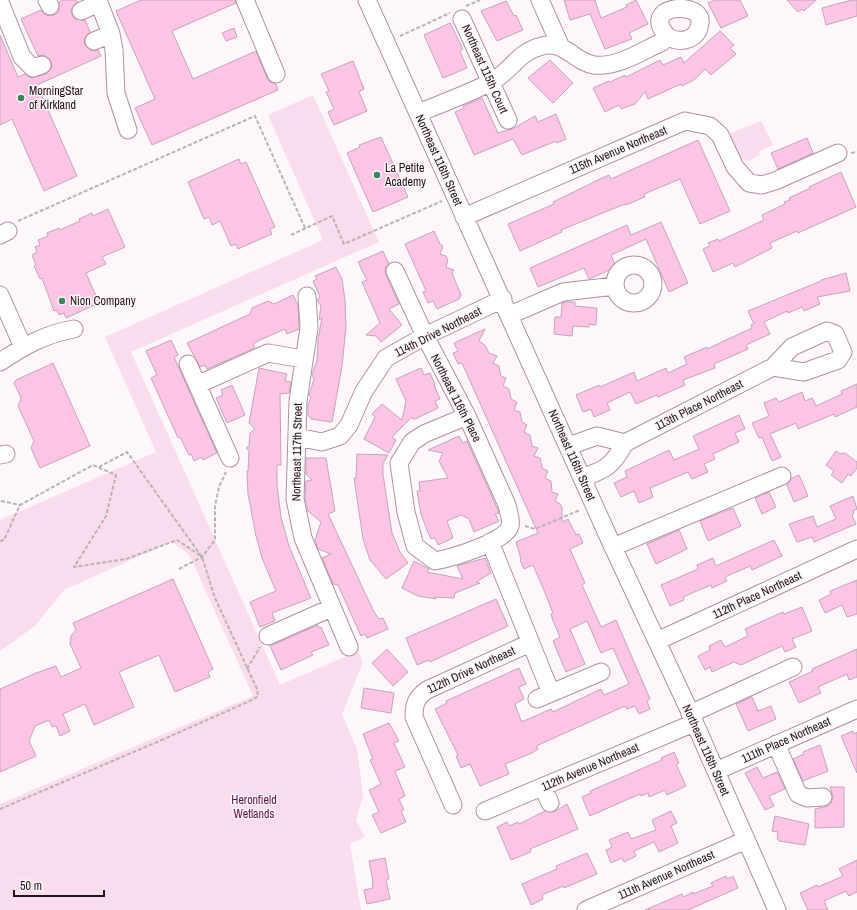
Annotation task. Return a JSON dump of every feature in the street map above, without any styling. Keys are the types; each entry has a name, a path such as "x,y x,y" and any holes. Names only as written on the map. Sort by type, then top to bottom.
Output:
{"street":[{"path":"245,0 276,74"},
{"name":"Northeast 116th Street","path":"367,0 464,217 503,299 613,547 716,771 777,910"},
{"path":"540,0 560,45"},
{"path":"675,1 687,2 692,5 699,15 700,26 694,36 690,39 678,41 668,37 661,28 660,17 666,7 675,1"},
{"path":"0,2 22,38 22,57 33,68 42,65"},
{"path":"81,11 98,2 111,34 114,50 116,93 128,130"},
{"name":"Northeast 115th Court","path":"459,13 492,82 508,120"},
{"path":"94,41 111,34"},
{"path":"418,113 492,82 504,73 514,60 528,50 544,45 560,45 593,65 607,65 618,62 662,42 668,37"},
{"name":"115th Avenue Northeast","path":"464,217 685,122 710,126 720,135 735,167 749,183 762,184 775,181 838,153"},
{"name":"Northeast 116th Place","path":"395,271 425,336 467,416 517,526"},
{"path":"510,315 563,292 615,286"},
{"path":"0,295 23,346"},
{"name":"Northeast 117th Street","path":"307,296 309,328 303,359 298,400 295,499 303,538 349,647"},
{"name":"114th Drive Northeast","path":"297,437 322,442 340,436 349,425 364,391 386,358 425,336 503,299"},
{"path":"0,362 23,346 55,332 74,329"},
{"path":"197,385 268,353 303,359"},
{"path":"188,364 230,458"},
{"name":"113th Place Northeast","path":"625,443 773,367"},
{"path":"467,416 424,434 412,442 399,463 406,512 415,546 436,561 450,558 504,536 517,526"},
{"path":"569,446 598,436 625,443 615,461 599,471 582,478"},
{"path":"613,547 782,476"},
{"path":"490,542 530,643 544,696 601,672"},
{"name":"112th Place Northeast","path":"657,641 857,549"},
{"path":"268,636 332,608"},
{"name":"112th Drive Northeast","path":"453,805 414,717 415,702 418,696 426,690 530,643"},
{"name":"112th Avenue Northeast","path":"485,811 692,719 793,667"},
{"name":"111th Place Northeast","path":"716,771 857,709"},
{"path":"776,744 798,794 807,798 823,797"},
{"path":"543,786 550,803"},
{"name":"111th Avenue Northeast","path":"586,910 746,840"}],"path":[{"path":"400,36 459,13 480,0"},
{"path":"8,229 255,116 305,228"},
{"path":"291,235 332,216 344,244 454,195"},
{"path":"0,809 165,740 258,696 215,598 202,556 127,452 98,467"},
{"path":"179,569 202,556 215,540 215,506 230,458"},
{"path":"0,541 4,540 20,505 93,465 116,475 106,516 74,567 126,559 177,540 202,556"},
{"path":"1,502 20,505"},
{"path":"517,526 535,529 580,510"},
{"path":"247,669 268,636"}],"green space":[{"name":"Heronfield Wetlands","path":"313,95 379,242 131,352 280,685 358,651 363,662 342,714 357,749 363,796 356,820 365,837 350,844 361,910 0,910 0,804 253,696 189,554 171,542 64,590 35,626 0,651 0,520 156,452 105,337 323,240 268,115"},
{"path":"761,121 773,145 760,151 759,155 749,161 741,159 729,134"}],"building":[{"path":"63,0 76,0 77,2 71,10 72,15 75,19 85,20 90,32 84,39 85,45 92,51 98,50 101,56 37,85 77,176 44,191 12,119 0,125 0,35 18,77 25,74 31,78 46,74 52,67 51,61 44,55 38,56 21,19 41,10 45,15 54,15 59,11 59,2"},
{"path":"141,0 235,0 236,3 172,31 193,79 256,51 267,78 270,82 276,84 278,90 152,145 135,108 155,99 116,11"},
{"path":"564,0 595,0 601,18 627,7 626,5 636,0 648,24 629,33 632,39 605,49 590,14 570,20"},
{"path":"715,0 740,0 748,16 721,28 708,3"},
{"path":"787,0 816,0 804,11 802,9 798,12"},
{"path":"857,0 857,16 826,25 822,8"},
{"path":"506,1 514,16 516,15 523,30 497,41 481,11"},
{"path":"450,23 463,49 460,51 467,68 443,78 424,35"},
{"path":"234,28 237,37 226,41 222,33"},
{"path":"720,31 734,45 730,48 736,54 711,75 705,69 694,80 682,86 681,84 648,99 645,92 635,104 621,109 619,105 605,112 593,88 625,75 626,77 660,60 663,65 681,57 684,63"},
{"path":"550,60 573,83 553,103 528,78"},
{"path":"353,61 364,89 359,92 367,111 334,125 328,112 334,109 326,92 329,91 321,74"},
{"path":"482,98 498,133 512,129 535,116 538,122 556,114 566,139 557,143 556,141 522,155 513,139 474,155 455,112 464,108 463,106"},
{"name":"La Petite Academy","path":"381,137 408,197 373,212 347,153 360,147 359,145"},
{"path":"807,138 813,153 778,169 771,153"},
{"path":"698,140 730,211 700,224 680,179 644,194 645,197 561,230 562,232 520,251 508,224 554,204 553,202 609,175 611,179"},
{"path":"239,159 241,164 246,162 275,227 270,229 272,234 238,249 236,244 231,246 220,221 212,225 209,217 204,219 188,182"},
{"path":"841,172 856,207 798,233 797,231 770,243 772,248 735,267 733,263 713,272 703,249 710,246 708,243 718,239 719,241 764,220 762,215 785,204 784,202 790,200 789,198 810,189 809,187"},
{"path":"108,209 125,247 102,257 106,264 86,273 99,303 66,318 64,313 59,315 57,310 54,311 42,278 40,279 34,266 36,265 32,255 37,252 35,247 40,245 38,240 48,236 47,233 59,228 60,230 80,221 79,219 92,213 93,216"},
{"path":"661,222 688,283 669,292 646,239 611,255 616,267 589,279 584,268 538,287 530,268 627,225 631,235"},
{"path":"434,231 440,244 443,246 440,254 446,256 448,261 446,267 454,270 452,273 461,295 459,299 437,309 433,301 428,303 423,292 426,291 405,244"},
{"path":"383,251 389,264 385,268 386,275 399,304 389,309 402,325 381,342 376,336 366,335 380,323 362,282 367,280 358,262"},
{"path":"336,267 342,279 345,300 346,327 342,366 332,422 311,419 308,415 308,405 311,397 309,395 314,379 312,375 317,360 318,339 322,318 319,320 321,306 317,300 320,297 313,281 317,279 315,276"},
{"path":"846,273 850,291 817,297 820,304 804,311 802,307 788,313 787,311 764,322 770,334 746,345 748,349 714,364 715,368 683,380 685,385 658,397 657,395 636,404 630,392 607,403 610,410 594,417 591,409 583,412 576,395 599,385 600,387 634,372 637,381 666,368 668,373 687,364 684,357 707,347 707,349 752,328 751,325 754,324 748,311 821,280"},
{"path":"293,295 298,305 299,329 287,334 285,329 253,344 255,348 207,369 205,365 200,367 187,343 250,314 252,308 268,301 274,304"},
{"path":"575,302 575,306 597,308 596,325 589,324 589,327 573,326 572,336 554,334 555,317 561,317 562,303"},
{"path":"485,329 479,341 485,345 489,353 497,356 493,363 499,366 501,376 506,378 503,386 509,389 511,399 517,402 514,410 520,412 522,422 527,425 524,432 530,435 532,446 538,448 534,456 540,458 542,468 548,471 545,478 551,481 552,492 558,494 555,501 560,504 562,508 562,522 568,519 576,535 579,534 583,543 570,549 585,583 582,585 601,627 616,620 650,699 647,701 650,709 639,714 635,706 627,709 625,706 536,746 538,749 532,753 505,764 509,774 480,786 470,764 461,768 456,756 458,755 435,709 447,703 446,701 519,668 526,684 519,687 524,699 515,704 521,721 524,721 551,709 553,712 601,689 604,695 629,684 613,648 601,653 587,621 570,629 585,664 566,672 553,641 560,637 553,621 551,614 553,613 543,588 533,565 524,569 520,560 516,542 538,533 462,363 458,364 453,353 458,351 454,343"},
{"path":"171,340 178,355 174,357 217,453 203,460 202,457 194,461 191,454 189,455 180,437 178,438 151,378 157,375 146,351"},
{"path":"53,363 90,446 40,468 31,448 34,441 18,406 21,398 14,383 16,380"},
{"path":"259,368 287,374 285,381 291,382 289,393 280,394 281,465 277,465 277,485 281,517 289,546 311,598 272,613 275,621 260,627 250,602 276,591 262,558 248,494 247,471 249,451 246,448 249,446 250,433 255,429 249,423"},
{"path":"421,368 424,375 430,373 435,384 434,385 440,399 435,401 438,408 415,419 411,418 392,437 396,440 389,453 364,439 375,417 372,414 382,404 402,420 406,401 396,379"},
{"path":"857,384 857,407 835,417 834,414 798,429 796,423 770,434 781,457 772,461 762,437 759,438 752,423 769,416 764,403 776,398 779,402 802,392 805,401 812,398 816,406 842,394 841,391"},
{"path":"232,385 245,415 227,423 216,398 223,395 221,390"},
{"path":"739,415 745,429 735,433 739,442 713,454 715,459 704,464 708,472 692,479 688,472 650,488 653,497 639,503 634,491 621,497 614,483 627,477 625,471 669,450 674,460 699,449 693,436"},
{"path":"459,436 463,443 467,441 499,513 495,514 499,521 474,532 469,519 461,515 447,521 453,538 438,545 435,538 431,539 427,530 421,514 417,491 420,491 419,482 448,478 439,461 443,453 428,450"},
{"path":"836,451 840,454 845,453 857,462 857,468 851,476 848,474 842,483 831,475 834,471 826,465"},
{"path":"357,454 388,455 383,463 383,474 392,533 400,552 408,563 386,579 370,560 363,539 354,478 356,478"},
{"path":"306,458 326,458 335,511 328,514 374,612 379,619 383,618 388,629 367,638 365,634 361,636 338,585 333,584 322,558 331,554 318,549 315,540 321,522 308,511 305,498 306,481 312,480 306,474"},
{"path":"799,475 808,496 794,502 787,485 792,478"},
{"path":"769,492 776,507 762,514 755,498"},
{"path":"853,496 857,509 853,511 854,513 852,515 856,524 814,542 812,537 797,542 789,524 813,516 817,527 836,519 830,506"},
{"path":"733,508 741,526 708,541 700,521"},
{"path":"679,530 687,549 656,564 647,544"},
{"path":"774,540 782,556 752,570 750,566 725,577 727,581 712,588 711,585 683,597 684,600 670,606 661,585 698,569 697,565 713,558 716,566"},
{"path":"485,558 491,573 476,582 480,583 455,593 454,598 435,597 436,599 418,596 402,588 414,561 429,569 427,572 463,579 457,566"},
{"path":"173,579 213,669 208,672 210,677 175,692 159,655 119,672 134,707 94,725 85,704 63,714 70,731 60,736 56,726 52,727 49,720 35,726 29,741 36,756 0,772 0,689 56,666 61,677 81,668 70,644 71,636 76,630 73,623"},
{"path":"857,580 857,614 847,617 842,605 825,613 819,600 831,594 830,591"},
{"path":"496,599 508,626 430,662 429,660 417,665 406,638"},
{"path":"802,607 812,631 792,639 796,647 785,652 782,646 741,665 734,662 712,672 710,667 705,670 698,656 710,650 709,646 721,640 725,647 748,636 745,629 783,612 784,614"},
{"path":"318,625 319,628 321,627 329,645 311,652 313,655 281,670 270,646"},
{"path":"387,649 408,672 393,686 372,663"},
{"path":"857,649 857,677 849,680 847,674 818,687 821,693 799,703 789,682 813,671 812,669"},
{"path":"364,688 394,693 391,713 361,708"},
{"path":"752,697 758,711 771,706 776,719 748,731 736,704"},
{"path":"389,723 399,741 394,743 405,767 395,771 405,796 399,799 404,810 401,811 406,822 381,833 372,815 379,812 369,790 381,784 370,760 373,759 363,734"},
{"path":"853,731 854,734 857,732 857,773 841,736"},
{"path":"820,745 828,771 803,781 793,759 804,754 803,752"},
{"path":"674,752 679,763 676,764 686,786 667,795 665,790 649,797 648,793 641,796 640,794 590,816 582,797 591,793 590,791 662,760 661,758"},
{"path":"757,767 763,778 777,772 785,789 769,796 774,806 765,810 745,773"},
{"path":"830,787 844,787 844,827 815,828 815,809 828,806 832,801 833,796"},
{"path":"567,804 578,829 530,849 531,852 511,860 497,827 507,822 509,826 518,822 519,824 545,811 554,812"},
{"path":"671,811 677,823 671,826 678,843 659,852 654,842 634,851 636,856 624,862 622,858 611,863 606,850 612,847 609,840 628,832 631,839 656,830 652,820"},
{"path":"775,816 809,824 805,845 779,841 777,839 778,832 772,831"},
{"path":"587,853 597,874 564,888 563,886 542,895 543,899 531,905 522,884 557,869 556,866"},
{"path":"385,858 389,879 386,880 390,899 367,904 364,890 373,888 369,861"},
{"path":"857,860 857,892 849,896 846,891 824,901 828,910 808,910 800,893 843,876 839,869"},
{"path":"726,876 727,879 733,876 738,888 688,910 645,910 682,894 683,897 693,892 693,894 713,886 711,883"}],"place":[{"name":"MorningStar of Kirkland","path":"21,98"},
{"name":"La Petite Academy","path":"377,175"},
{"name":"Nion Company","path":"62,301"}]}
